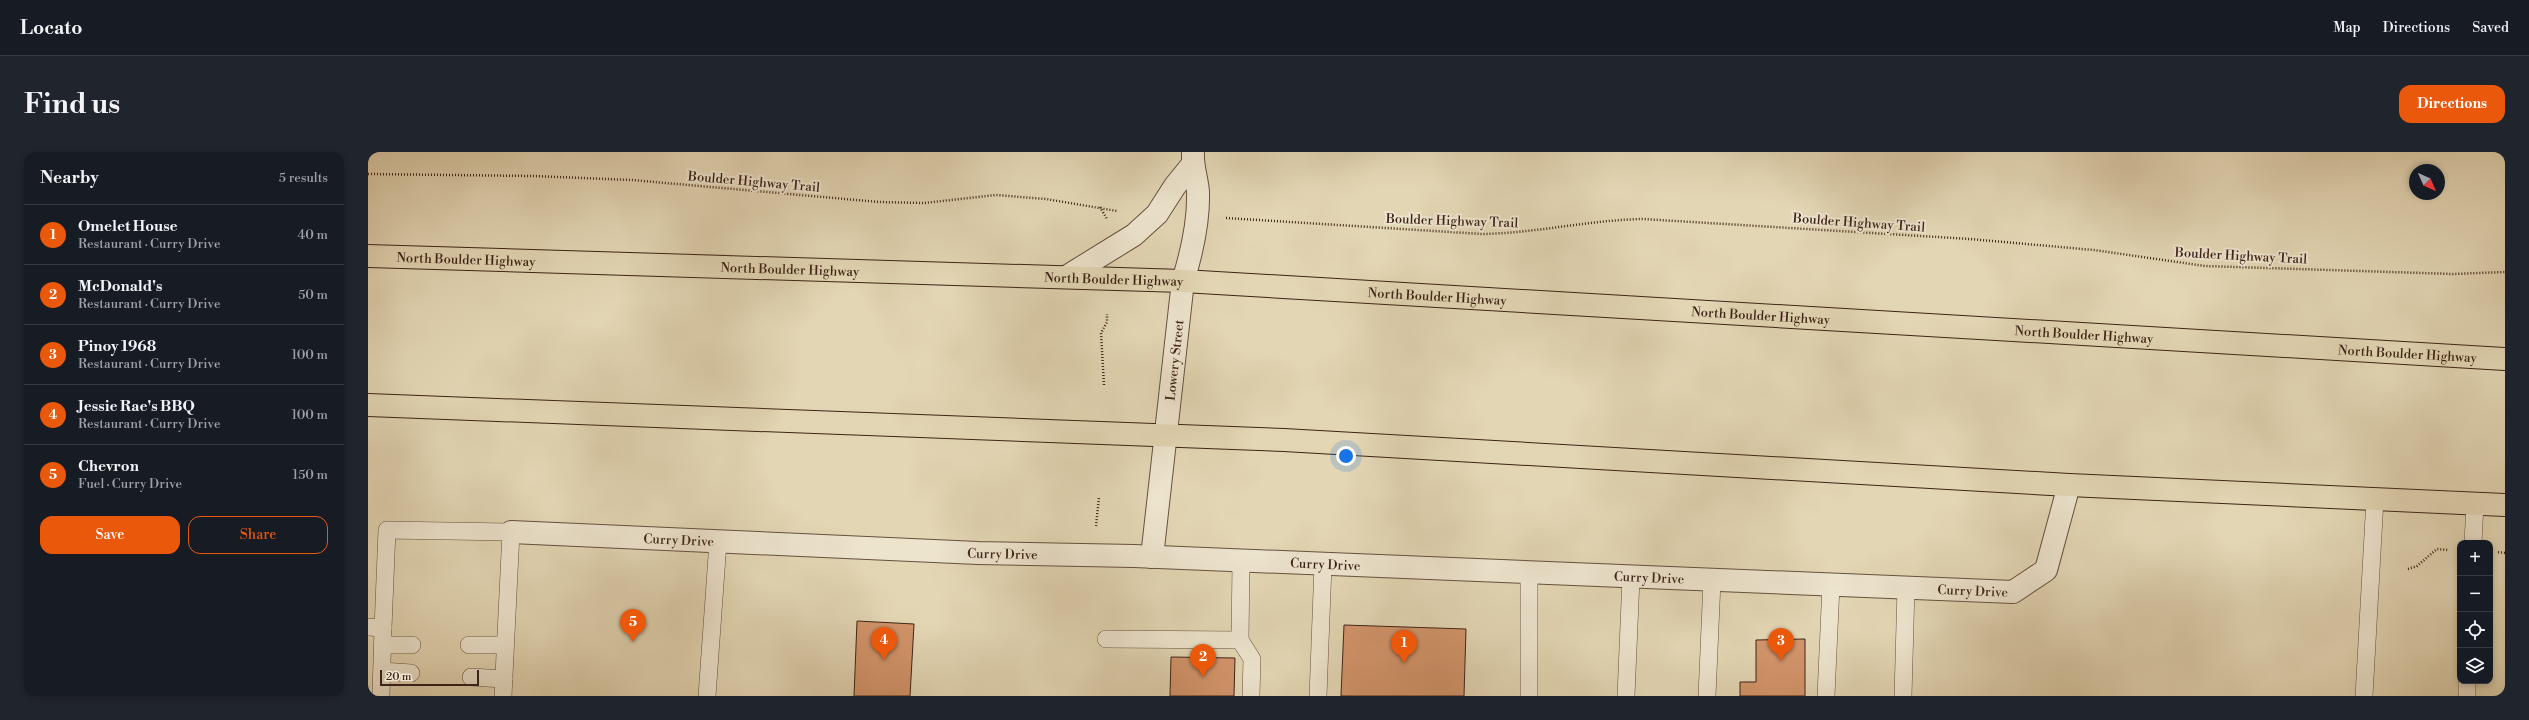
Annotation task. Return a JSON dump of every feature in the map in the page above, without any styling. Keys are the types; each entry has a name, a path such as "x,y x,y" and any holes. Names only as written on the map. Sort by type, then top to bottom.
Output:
{"main road":[{"name":"North Boulder Highway","path":"368,256 1183,281 2505,359"},
{"path":"368,405 1292,441 2069,485 2505,505"}],"street":[{"name":"Lowery Street","path":"1066,277 1128,238 1158,214 1192,159"},
{"name":"Lowery Street","path":"1152,557 1183,281 1194,246 1198,191 1192,159"},
{"name":"Curry Drive","path":"511,532 718,542 1152,557 1530,574 2013,592 2046,570 2069,485"}],"lane":[{"path":"2364,696 2375,499"},
{"path":"2473,540 2475,504"},
{"path":"381,696 382,671 378,633 387,530 511,532 503,696"},
{"path":"707,696 718,542"},
{"path":"1241,562 1240,640 1252,659 1251,696"},
{"path":"1318,696 1323,564"},
{"path":"1529,696 1530,574"},
{"path":"1626,696 1631,578"},
{"path":"1707,696 1712,581"},
{"path":"1826,696 1831,585"},
{"path":"1903,696 1906,588"},
{"path":"378,633 412,645"},
{"path":"1106,639 1240,640"},
{"path":"469,645 505,645"},
{"path":"382,671 411,673"},
{"path":"470,677 504,679"},
{"path":"2467,684 2467,696"}],"path":[{"name":"Boulder Highway Trail","path":"368,174 533,176 632,180 887,202 924,203 996,195 1046,199 1122,212"},
{"name":"Boulder Highway Trail","path":"1219,217 1482,234 1514,233 1604,220 1643,219 1970,239 2094,250 2205,266 2454,274 2505,272"},
{"path":"1104,385 1101,332 1106,326 1107,314"},
{"path":"1095,531 1099,497"},
{"path":"2408,568 2418,566 2437,549 2452,550"}],"building":[{"path":"857,621 914,624 910,696 854,696"},
{"path":"1344,625 1466,629 1464,696 1341,696"},
{"path":"1805,639 1805,696 1740,696 1740,682 1756,682 1756,640"},
{"path":"1171,657 1235,658 1234,696 1170,696"}],"place":[{"name":"Chevron","path":"633,642"},
{"name":"Jessie Rae's BBQ","path":"884,660"},
{"name":"Pinoy 1968","path":"1781,661"},
{"name":"Omelet House","path":"1404,663"},
{"name":"McDonald's","path":"1203,677"}]}
